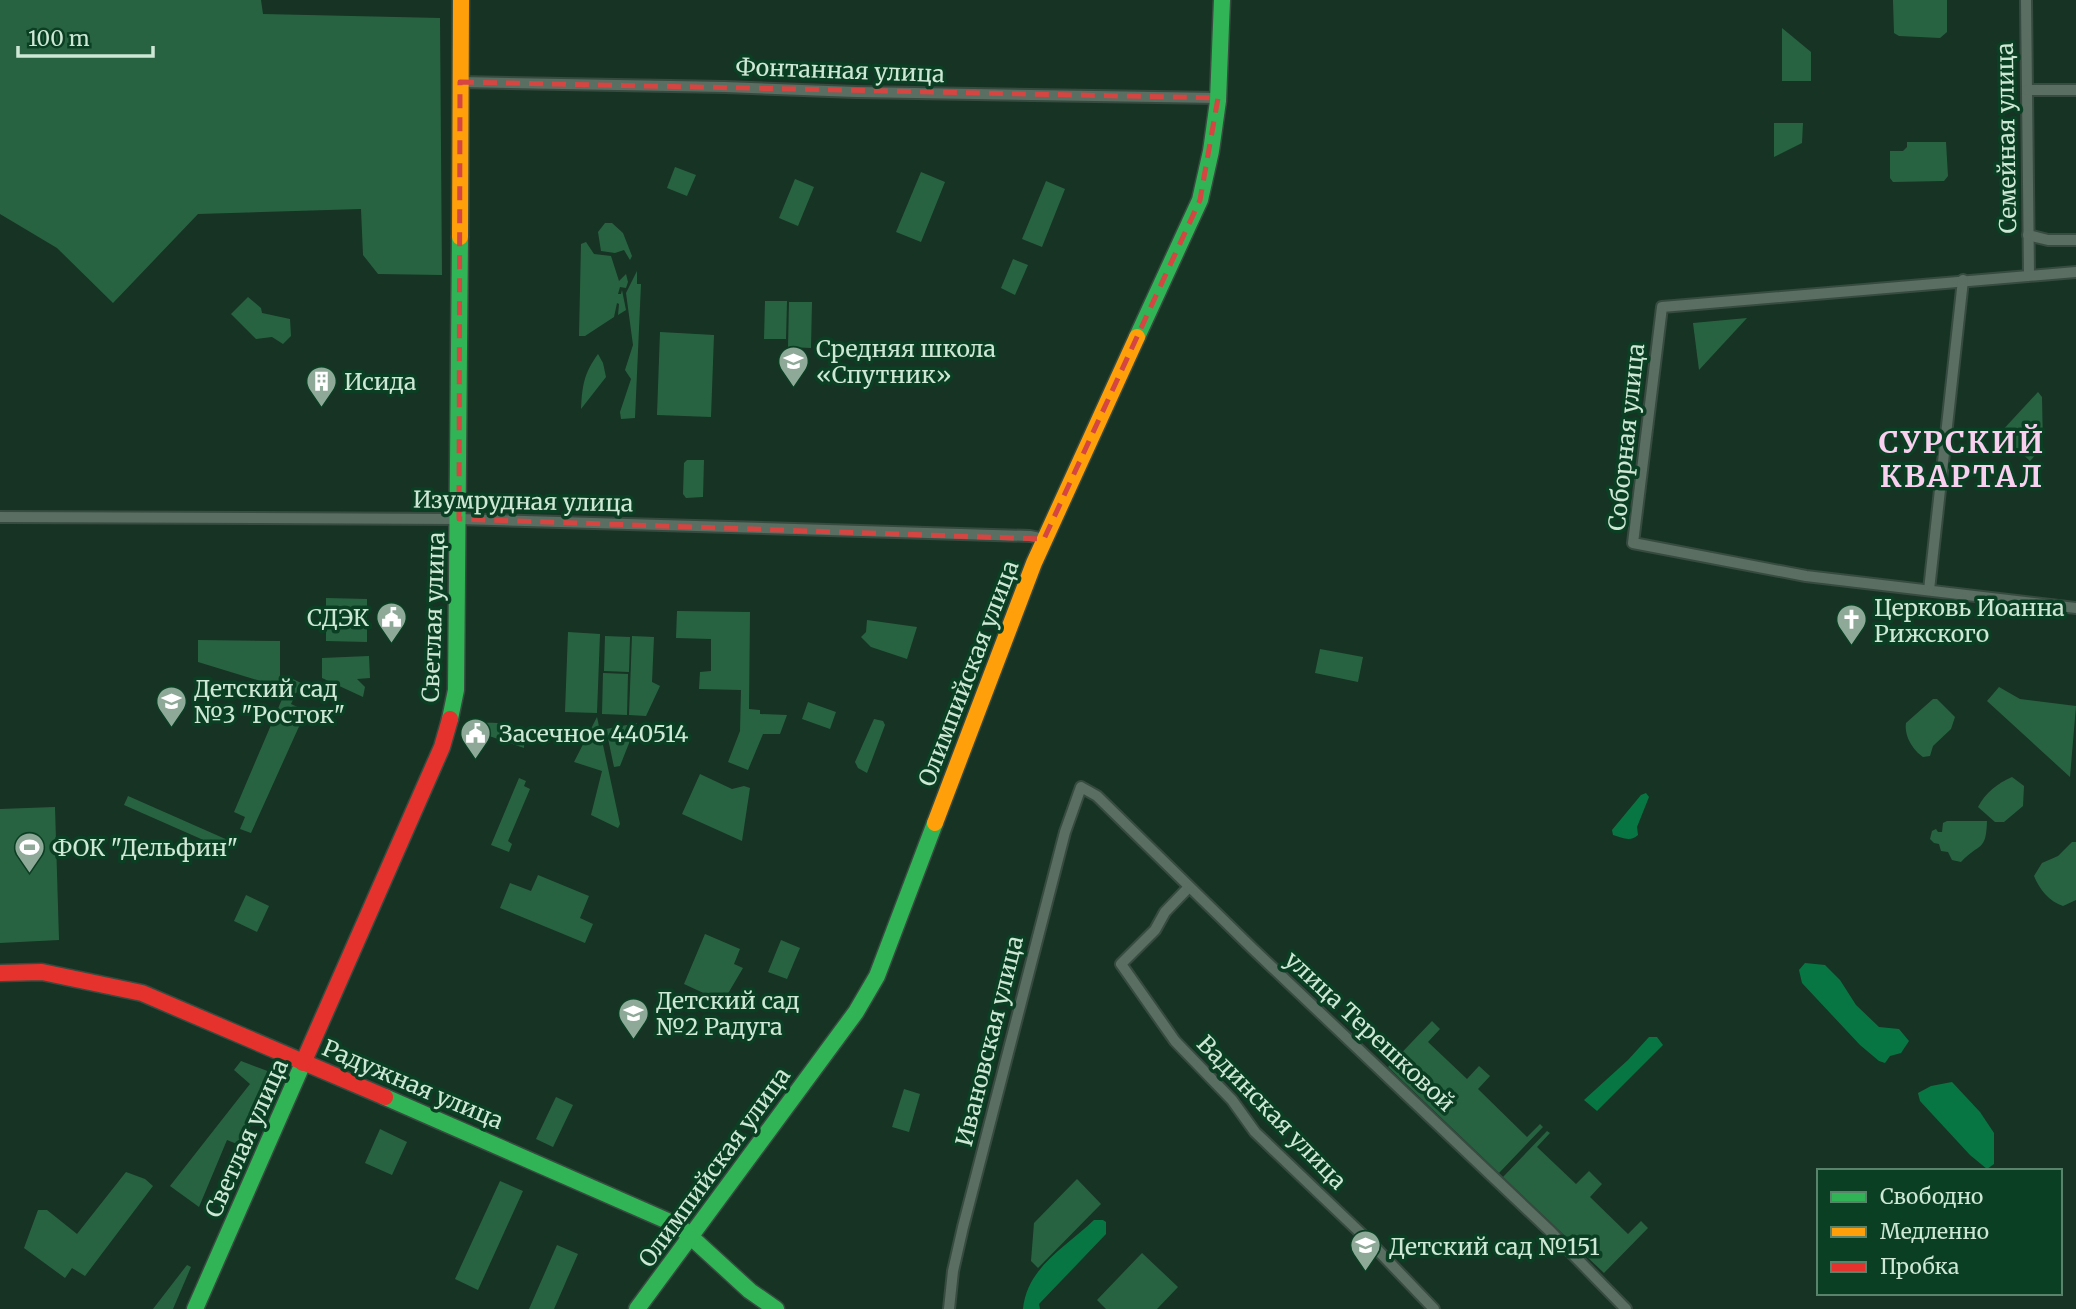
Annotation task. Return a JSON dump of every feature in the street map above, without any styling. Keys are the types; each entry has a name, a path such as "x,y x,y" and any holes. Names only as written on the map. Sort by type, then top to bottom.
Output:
{"street":[{"name":"Светлая улица","path":"195,1309 449,726 456,690 459,519 461,0"},
{"name":"Олимпийская улица","path":"637,1309 867,995 877,976 1044,539 1200,200 1209,168 1218,98 1222,0"},
{"name":"Семейная улица","path":"2026,0 2029,275"},
{"name":"Фонтанная улица","path":"460,82 725,87 869,93 1218,98"},
{"path":"2027,90 2076,90"},
{"path":"2028,235 2048,240 2076,240"},
{"name":"Соборная улица","path":"2076,272 1662,307 1633,543 1806,576 2076,608"},
{"path":"1929,590 1963,280"},
{"name":"Изумрудная улица","path":"0,517 459,519 1030,536 1044,539"},
{"name":"улица Терешковой","path":"1081,787 1097,796 1550,1232 1626,1309"},
{"name":"Ивановская улица","path":"949,1309 953,1271 992,1113 1065,832 1081,787"},
{"name":"Вадинская улица","path":"1189,887 1165,912 1155,930 1121,964 1175,1041 1232,1100 1255,1132 1369,1241 1434,1309"},
{"name":"Радужная улица","path":"0,974 42,972 142,993 578,1180 670,1222 691,1235 749,1290 776,1309"}],"highlighted area":[{"path":"460,82 1218,98 1200,200 1044,539 459,519"}],"green space":[{"path":"0,0 261,0 263,14 440,18 442,275 378,274 363,255 361,209 198,214 113,303 57,248 0,214"},
{"path":"1893,0 1947,0 1947,32 1940,38 1899,36 1894,33"},
{"path":"1782,28 1811,52 1811,81 1782,81"},
{"path":"1774,123 1803,123 1802,143 1774,157"},
{"path":"1907,142 1946,142 1948,176 1944,181 1893,182 1890,178 1890,151 1903,151"},
{"path":"675,167 696,175 687,196 667,188"},
{"path":"921,172 945,182 921,242 896,232"},
{"path":"795,179 814,187 798,226 779,218"},
{"path":"1046,181 1065,189 1042,247 1022,239"},
{"path":"605,223 612,223 623,233 632,256 630,260 624,250 615,253 601,251 598,232"},
{"path":"586,242 594,254 611,256 619,281 626,274 626,288 620,287 618,294 621,294 622,290 626,310 618,315 617,303 614,317 585,336 579,336 581,244"},
{"path":"1013,259 1028,265 1015,295 1001,288"},
{"path":"637,271 637,284 641,284 635,418 621,419 620,412 631,379 625,370 633,345 626,293"},
{"path":"248,297 261,308 262,313 290,319 291,336 283,344 272,337 256,339 231,314"},
{"path":"765,301 787,301 786,339 764,339"},
{"path":"789,302 812,302 811,348 788,347"},
{"path":"1747,318 1699,370 1693,323"},
{"path":"660,332 714,335 711,417 657,415"},
{"path":"598,354 606,377 581,409 585,380"},
{"path":"2038,392 2042,397 2043,447 2030,461 2000,433"},
{"path":"687,460 704,460 703,497 686,498 683,494 684,463"},
{"path":"326,598 367,599 367,642 326,641"},
{"path":"677,611 750,612 749,709 760,710 760,714 787,715 780,734 763,734 748,770 728,762 740,731 741,690 699,689 700,672 711,671 711,639 676,638"},
{"path":"867,620 917,627 907,659 871,647 861,637 866,632"},
{"path":"568,632 600,634 597,713 565,712"},
{"path":"605,636 630,637 629,672 604,671"},
{"path":"632,636 654,637 652,682 660,686 646,716 629,715"},
{"path":"198,640 280,641 280,687 198,662"},
{"path":"1320,649 1363,657 1358,682 1315,673"},
{"path":"369,656 370,678 357,679 365,687 363,697 322,678 322,658"},
{"path":"603,673 628,674 627,715 602,714"},
{"path":"291,678 301,683 291,704 306,711 251,833 240,829 245,817 234,812"},
{"path":"1999,687 2020,699 2076,706 2070,777 1987,701"},
{"path":"1933,699 1937,699 1955,717 1951,729 1933,746 1930,756 1923,757 1910,742 1906,723"},
{"path":"808,702 836,712 830,729 802,719"},
{"path":"597,717 620,824 618,828 591,815 602,771 574,762"},
{"path":"874,719 883,721 885,725 867,773 858,768 855,762"},
{"path":"473,723 498,723 514,727 520,732 524,748 472,730"},
{"path":"637,723 620,766 614,767 606,729"},
{"path":"700,774 732,789 744,786 750,788 742,841 682,814"},
{"path":"2012,777 2024,786 2023,806 2004,822 1995,822 1978,807 1992,789"},
{"path":"519,778 526,781 524,786 530,789 508,841 512,844 509,852 491,845"},
{"path":"1646,793 1649,797 1637,827 1638,835 1629,839 1613,835 1612,830 1641,795"},
{"path":"128,796 230,841 226,850 124,805"},
{"name":"ФОК \"Дельфин\"","path":"55,807 59,940 0,943 0,809"},
{"path":"1987,821 1981,846 1961,862 1952,860 1948,852 1941,851 1939,844 1930,839 1932,831 1936,829 1942,832 1943,823"},
{"path":"2072,842 2076,842 2076,900 2063,906 2046,894 2034,876 2042,863 2058,856"},
{"path":"538,875 589,896 580,918 593,924 585,943 500,908 510,883 531,891"},
{"path":"246,895 269,906 257,932 234,921"},
{"path":"705,934 740,949 734,964 743,968 723,1002 684,984"},
{"path":"781,940 800,948 787,979 768,972"},
{"path":"1805,963 1825,965 1840,980 1856,1005 1879,1027 1899,1029 1909,1041 1901,1053 1890,1056 1885,1063 1860,1045 1802,983 1799,970"},
{"path":"1432,1021 1440,1029 1428,1042 1467,1079 1479,1066 1490,1076 1478,1089 1527,1137 1540,1124 1543,1127 1499,1173 1388,1067"},
{"path":"1649,1037 1657,1037 1663,1045 1597,1111 1584,1100 1628,1060"},
{"path":"241,1061 273,1073 242,1146 227,1140 199,1207 170,1186 250,1084 234,1070"},
{"path":"1952,1082 1980,1112 1994,1133 1994,1164 1987,1169 1970,1155 1920,1101 1918,1093 1931,1086"},
{"path":"904,1089 920,1094 909,1132 892,1127"},
{"path":"556,1097 573,1105 553,1147 536,1139"},
{"path":"380,1129 407,1142 392,1175 365,1163"},
{"path":"1547,1131 1550,1133 1537,1147 1576,1184 1589,1171 1602,1184 1590,1197 1628,1234 1641,1221 1648,1228 1604,1273 1503,1177"},
{"path":"126,1172 145,1179 153,1186 85,1276 72,1268 65,1278 24,1248 38,1210 47,1210 77,1234"},
{"path":"1077,1179 1101,1204 1038,1268 1031,1261 1034,1223"},
{"path":"500,1181 523,1191 478,1290 455,1279"},
{"path":"1094,1220 1106,1222 1106,1234 1039,1304 1040,1309 1023,1309 1026,1294 1040,1270"},
{"path":"557,1245 578,1254 554,1309 529,1309"},
{"path":"1142,1253 1178,1287 1157,1309 1106,1309 1097,1300"},
{"path":"187,1265 191,1267 173,1309 153,1309"}],"traffic: fast":[{"path":"1137,337 1200,200 1218,101 1222,0"},
{"path":"450,719 456,690 460,237"},
{"path":"637,1309 856,1012 877,976 935,823"},
{"path":"195,1309 303,1063"},
{"path":"385,1097 679,1226 750,1291 776,1309"}],"traffic: slow":[{"path":"460,237 461,0"},
{"path":"935,823 1034,563 1137,337"}],"traffic: jam":[{"path":"303,1063 442,747 450,719"},
{"path":"0,973 42,972 142,993 385,1097"}],"place":[{"name":"Средняя школа «Спутник»","path":"793,388"},
{"name":"Исида","path":"321,408"},
{"name":"СДЭК","path":"392,644"},
{"name":"Церковь Иоанна Рижского","path":"1851,647"},
{"name":"Детский сад №3 \"Росток\"","path":"171,728"},
{"name":"Засечное 440514","path":"476,760"},
{"name":"ФОК \"Дельфин\"","path":"29,874"},
{"name":"Детский сад №2 Радуга","path":"633,1040"},
{"name":"Детский сад №151","path":"1366,1273"}],"district":[{"name":"СУРСКИЙ КВАРТАЛ","path":"1962,459"}]}
